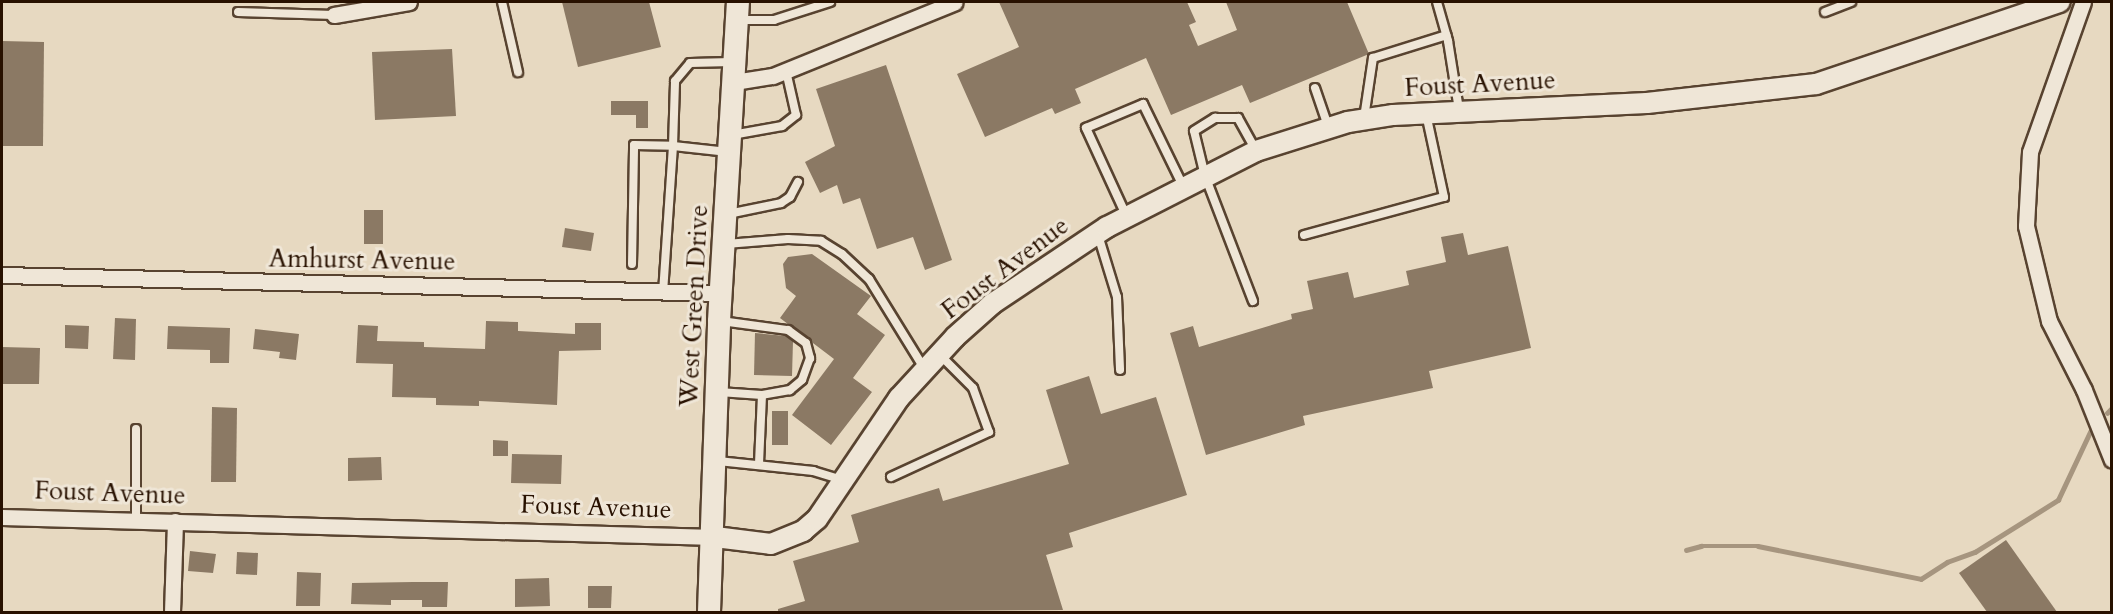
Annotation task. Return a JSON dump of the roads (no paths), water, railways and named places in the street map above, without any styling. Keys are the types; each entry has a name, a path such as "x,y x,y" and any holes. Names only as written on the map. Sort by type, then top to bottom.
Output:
{"main road":[{"name":"West Green Drive","path":"709,612 715,537 719,321 738,11"}],"street":[{"path":"334,15 408,2"},
{"path":"734,72 786,71 955,2"},
{"name":"Foust Avenue","path":"2,517 715,537 771,544 790,539 817,519 898,398 939,353 992,304 1097,233 1183,186 1256,151 1329,127 1364,119 1459,110 1647,103 1816,84 2060,2"},
{"path":"2083,2 2030,152 2026,226 2049,321 2084,390 2112,460"},
{"name":"Amhurst Avenue","path":"2,275 721,293"},
{"path":"172,612 175,521"}],"lane":[{"path":"502,2 518,72"},
{"path":"738,11 774,20 830,2"},
{"path":"1437,2 1447,35 1459,110"},
{"path":"1825,12 1851,2"},
{"path":"238,12 334,15"},
{"path":"1364,119 1373,58 1447,35"},
{"path":"663,292 675,81 690,63 734,72"},
{"path":"632,264 634,145 730,144 782,126 796,115 786,71"},
{"path":"1315,87 1329,127"},
{"path":"1127,216 1086,128 1143,104 1183,186"},
{"path":"1304,235 1444,197 1426,112"},
{"path":"1253,301 1205,176 1194,131 1215,118 1238,118 1256,151"},
{"path":"726,214 781,203 790,197 798,182"},
{"path":"1097,233 1118,297 1120,370"},
{"path":"724,245 788,239 821,241 842,254 869,279 925,369"},
{"path":"718,392 762,395 790,390 802,380 810,358 806,343 788,330 719,321"},
{"path":"891,477 989,432 973,388 939,353"},
{"path":"759,464 762,395"},
{"path":"136,429 136,520"},
{"path":"716,460 813,471 844,480"}],"waterway":[{"path":"2107,413 2112,408"},
{"path":"1686,550 1701,546 1758,546 1921,579 1947,562 1975,552 2058,500 2090,432"}]}
